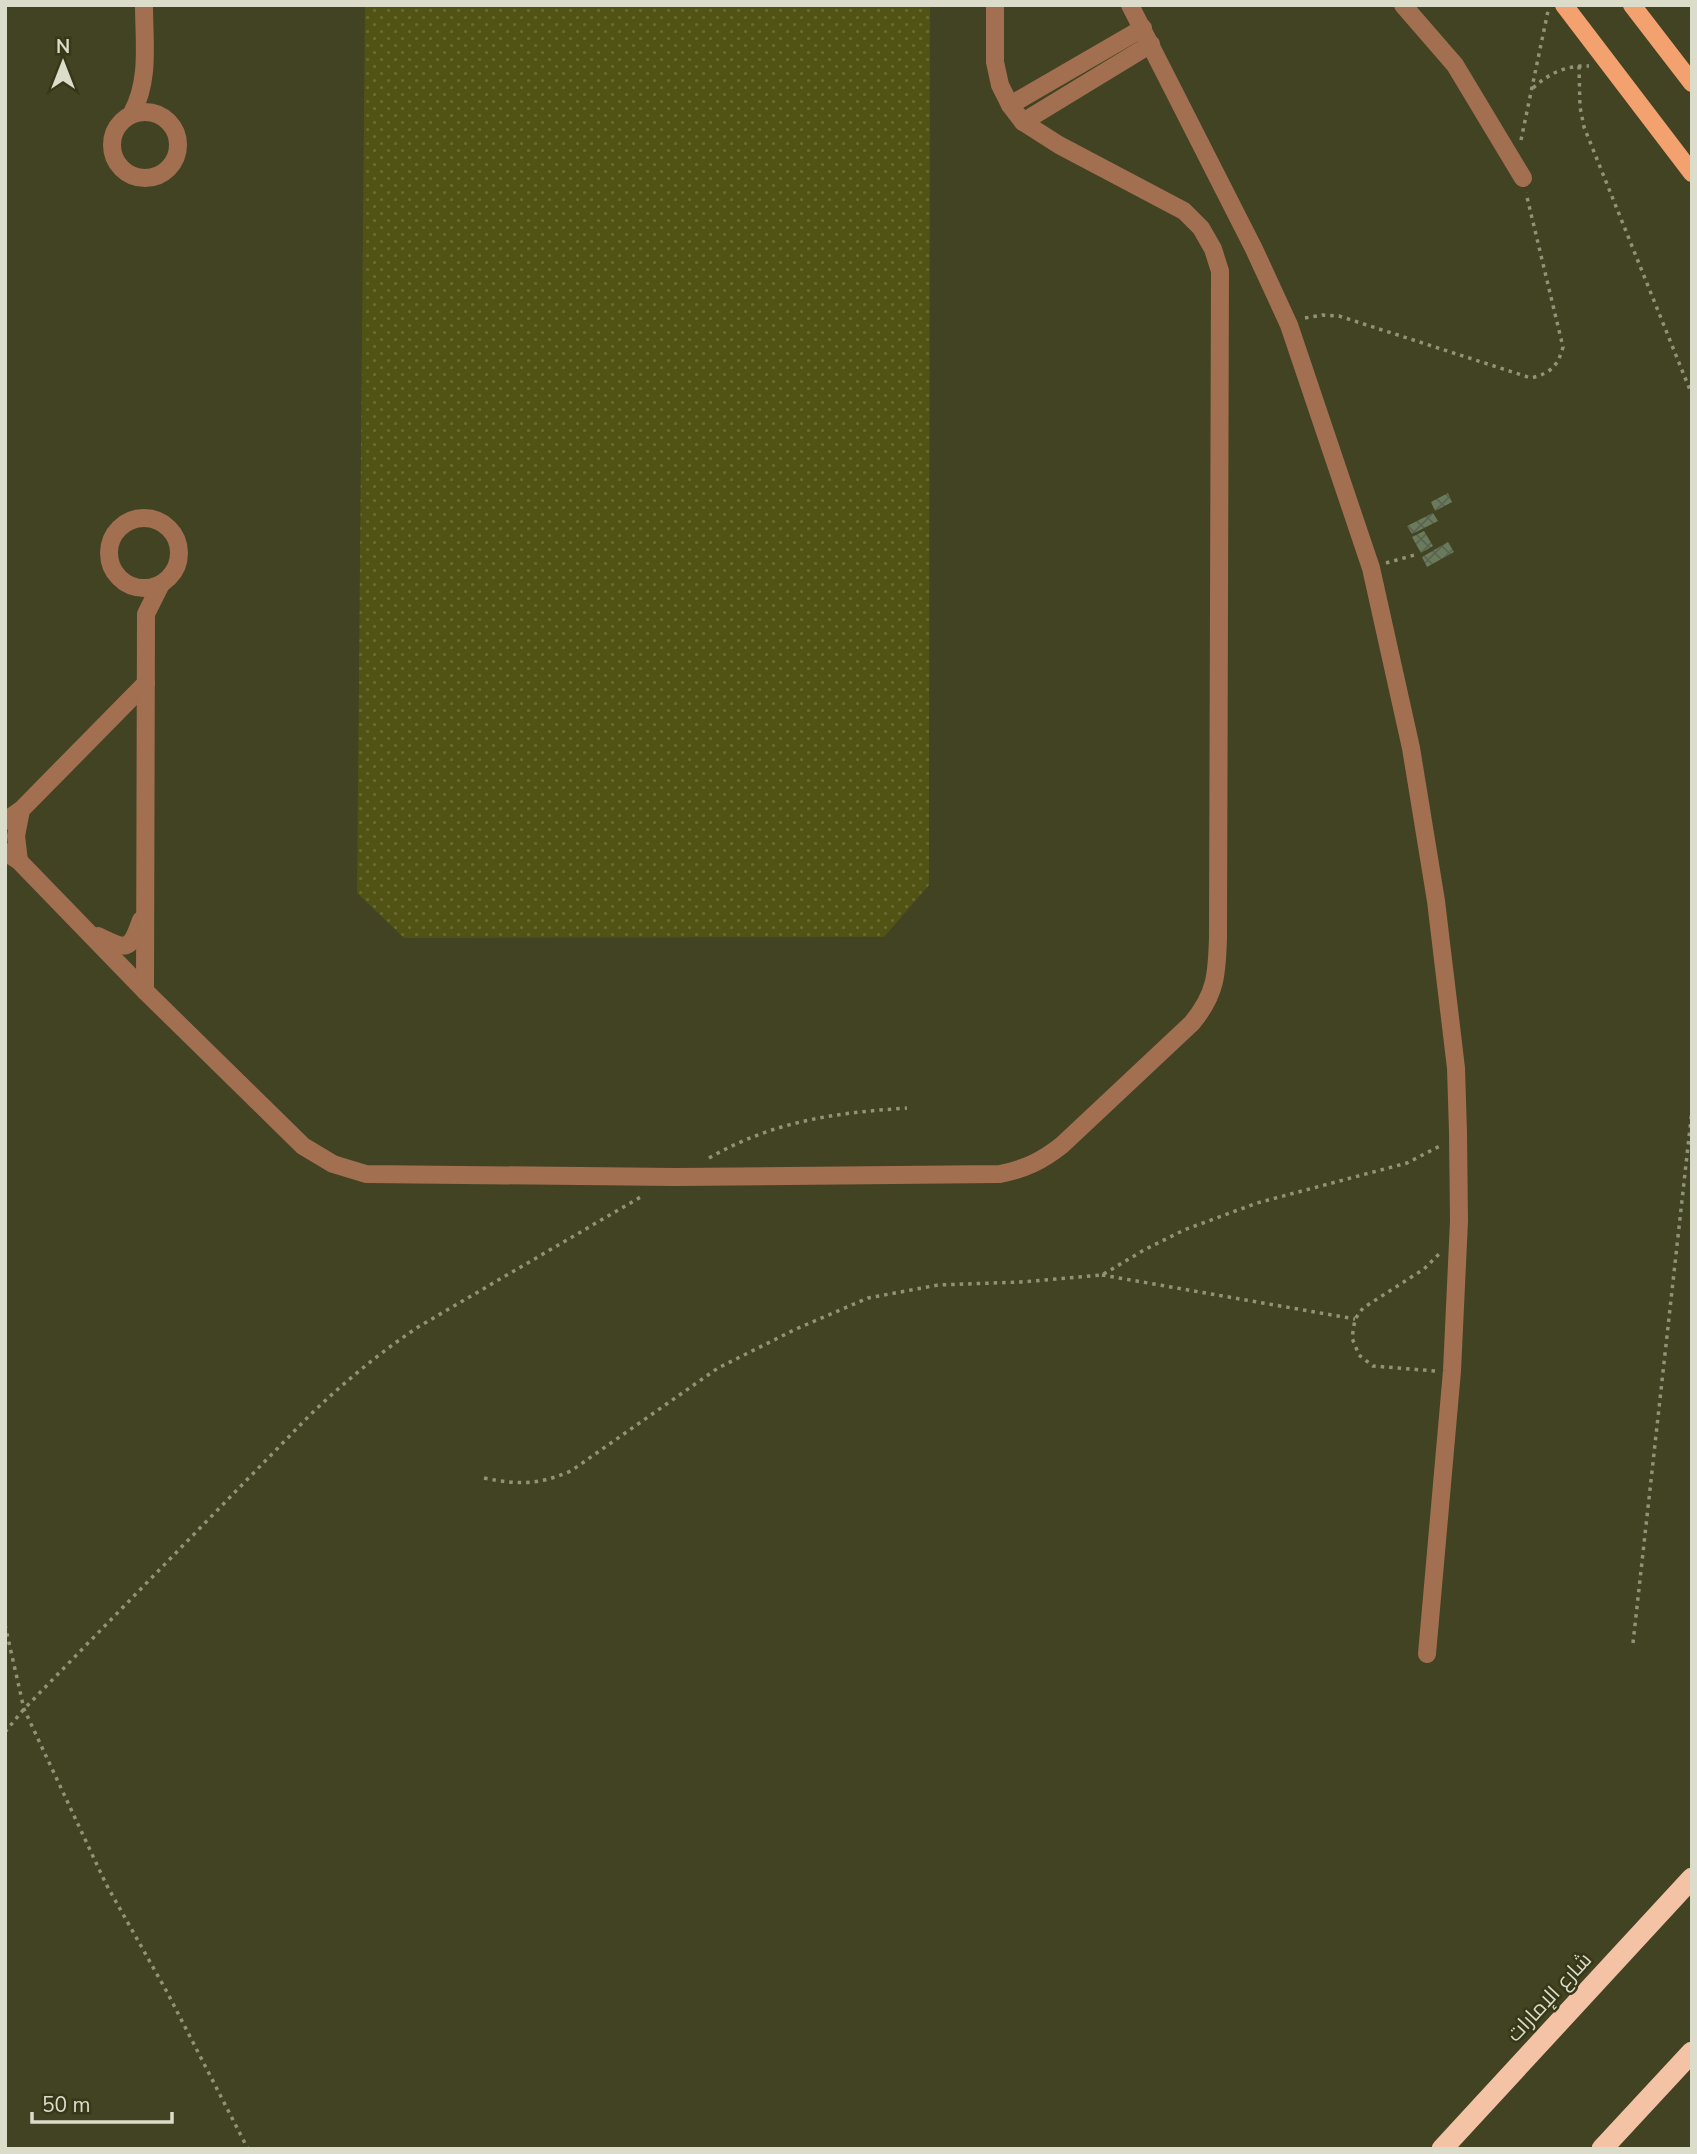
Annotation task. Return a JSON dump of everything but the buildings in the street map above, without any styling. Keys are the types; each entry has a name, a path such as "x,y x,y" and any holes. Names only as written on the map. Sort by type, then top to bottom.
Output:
{"highway":[{"name":"شارع الإمارات","path":"1442,2149 1690,1878"},
{"path":"1602,2149 1692,2052"}],"main road":[{"path":"1564,5 1692,173"},
{"path":"1632,5 1692,83"}],"lane":[{"path":"144,5 144,79 140,97 132,113 116,127 112,138 114,159 120,168 129,174 150,178 169,169 175,160 178,138 174,128 159,114 144,79"},
{"path":"20,810 12,857 303,1146 333,1164 366,1174 400,1176 978,1175 1022,1169 1043,1160 1062,1145 1174,1041 1206,1006 1214,986 1218,937 1220,271 1213,248 1201,228 1184,211 1059,145 1023,122 1000,85 995,62 995,5"},
{"path":"1130,5 1254,249 1289,325 1371,568 1411,748 1436,901 1456,1068 1460,1221 1452,1371 1427,1654"},
{"path":"1403,5 1455,65 1523,178"},
{"path":"1010,105 1147,36"},
{"path":"1023,122 1147,36"},
{"path":"132,113 141,111 159,114"},
{"path":"145,991 146,614 161,584 176,568 179,558 179,547 169,528 150,519 128,522 113,537 109,558 113,568 146,614"},
{"path":"127,584 144,588 161,584"},
{"path":"5,821 20,810 146,683"},
{"path":"85,930 121,947 128,947 133,943 146,902"}],"path":[{"path":"1521,145 1544,38 1548,5"},
{"path":"1532,89 1553,72 1579,66 1613,72"},
{"path":"1579,66 1578,87 1584,127 1692,395"},
{"path":"1289,325 1304,318 1339,316 1516,374 1531,378 1547,374 1559,363 1563,347 1523,178"},
{"path":"1371,568 1418,554"},
{"path":"707,1159 761,1133 807,1119 855,1111 906,1108"},
{"path":"1633,1643 1692,1110"},
{"path":"1102,1275 1184,1230 1257,1203 1407,1163 1438,1147 1458,1132"},
{"path":"5,1732 24,1709 351,1376 418,1328 676,1177"},
{"path":"1441,1251 1424,1269 1363,1308 1355,1320 1352,1338 1359,1355 1373,1366 1452,1371"},
{"path":"484,1478 516,1484 546,1482 570,1471 718,1368 796,1329 868,1298 938,1285 1102,1275 1355,1320"},
{"path":"5,1625 24,1709 106,1884 167,1992 248,2149"}],"shaded area":[{"path":"365,5 930,5 929,885 884,937 404,938 357,893"}]}
